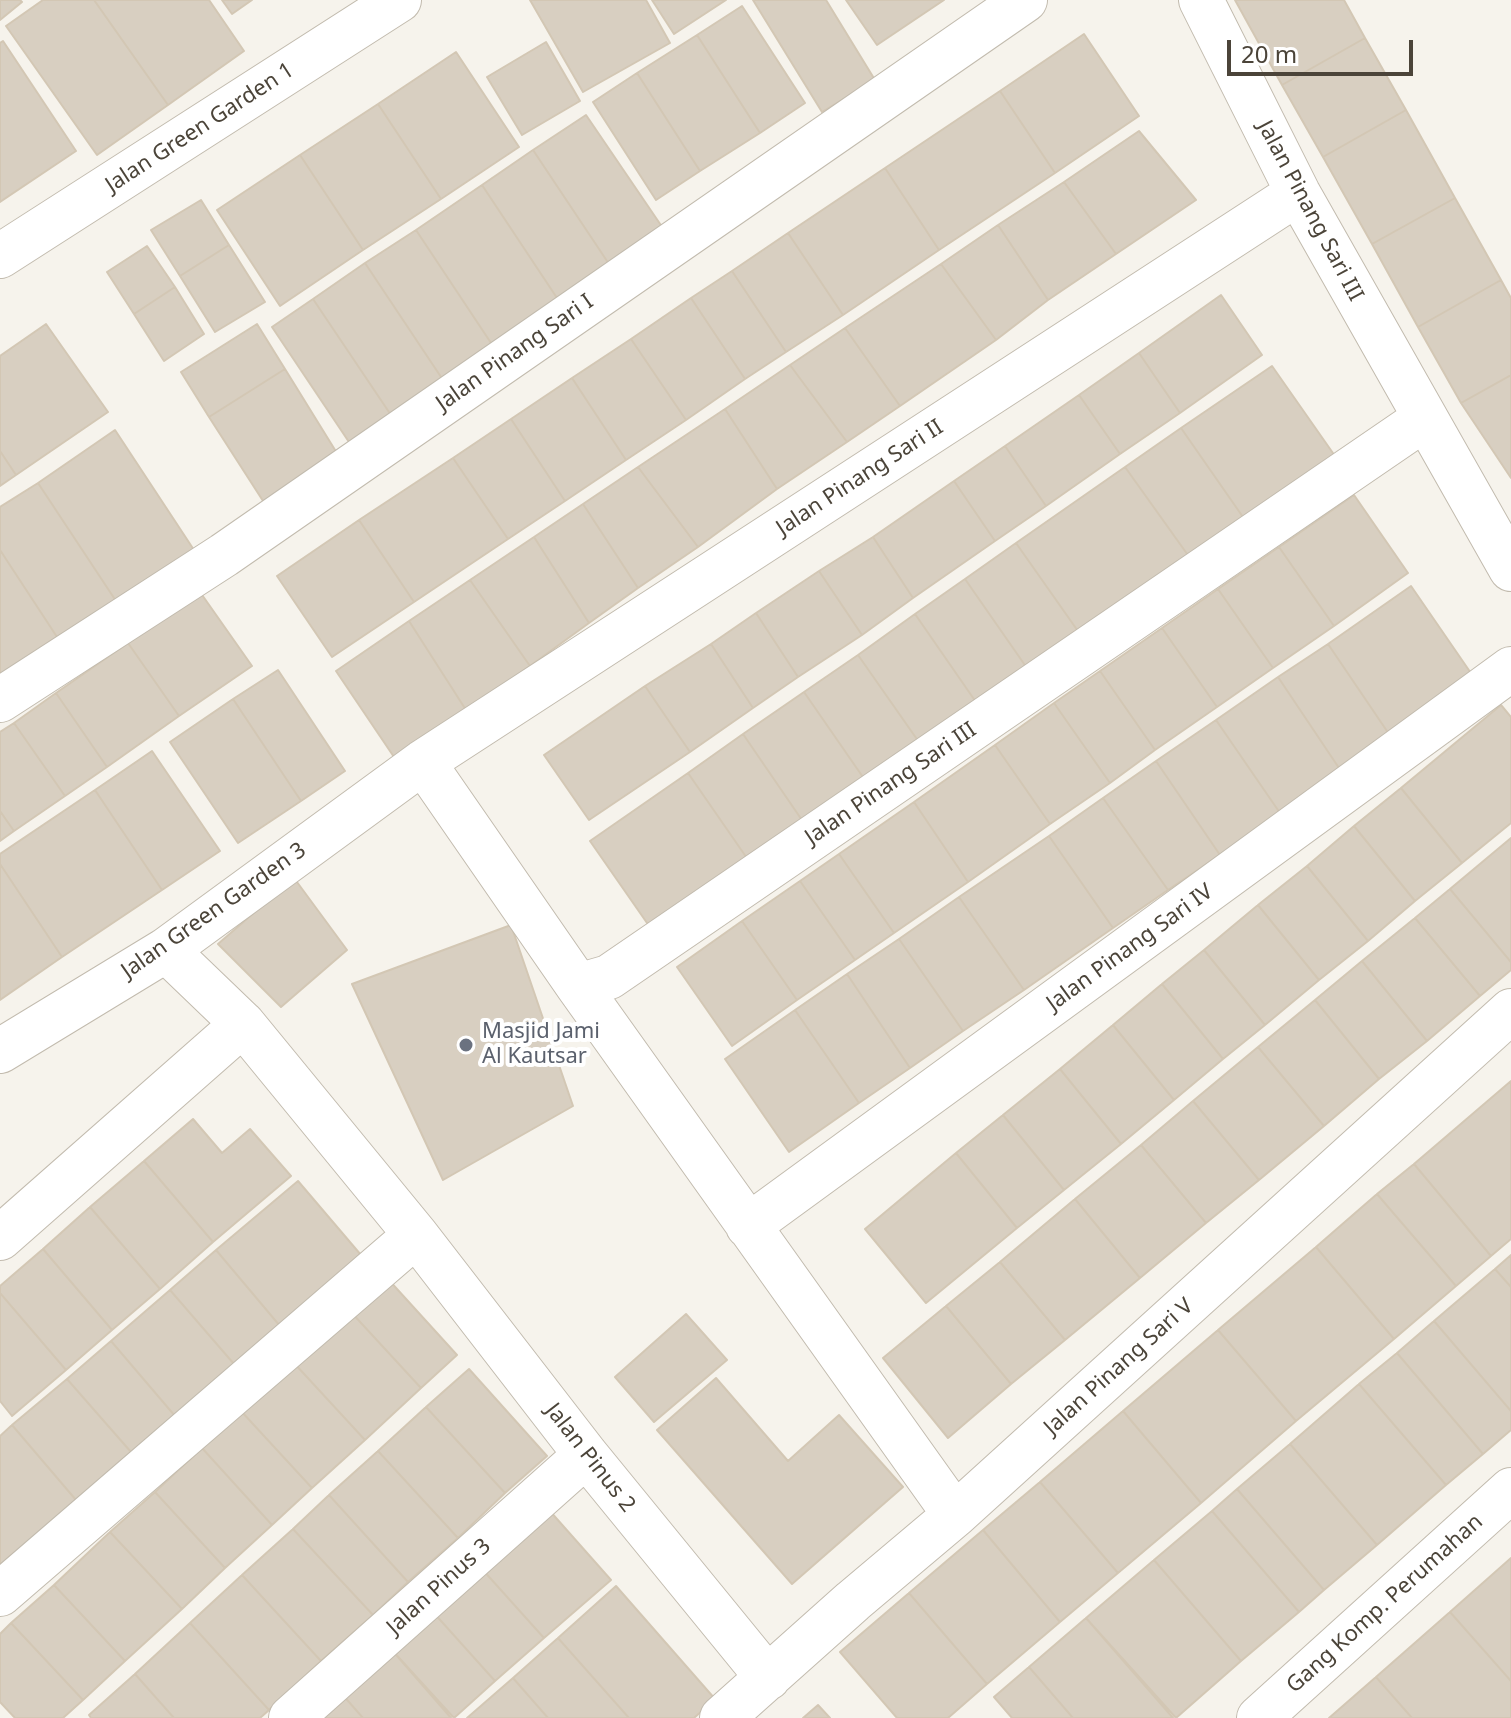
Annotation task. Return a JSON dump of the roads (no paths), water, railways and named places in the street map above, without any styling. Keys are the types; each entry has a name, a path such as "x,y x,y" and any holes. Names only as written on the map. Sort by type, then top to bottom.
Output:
{"street":[{"name":"Jalan Green Garden 1","path":"0,256 399,0"},
{"name":"Jalan Pinang Sari I","path":"0,700 237,546 1025,0"},
{"name":"Jalan Pinang Sari III","path":"1201,0 1298,193 1511,569"},
{"name":"Jalan Pinang Sari II","path":"423,762 1298,193"},
{"name":"Jalan Pinang Sari III","path":"578,986 609,977 1424,419"},
{"name":"Jalan Pinang Sari IV","path":"748,1226 1511,669"},
{"name":"Jalan Green Garden 3","path":"0,1051 166,950 423,762"},
{"path":"423,762 578,986 955,1515"},
{"name":"Jalan Pinus 2","path":"166,950 243,1024 416,1235 586,1455 768,1678"},
{"name":"Jalan Pinang Sari V","path":"722,1718 955,1515 1511,1011"},
{"path":"0,1238 243,1024"},
{"path":"0,1594 416,1235"},
{"name":"Jalan Pinus 3","path":"291,1718 586,1455"},
{"name":"Gang Komp. Perumahan","path":"1259,1718 1511,1490"}],"place":[{"name":"Masjid Jami Al Kautsar","path":"466,1045"}]}
